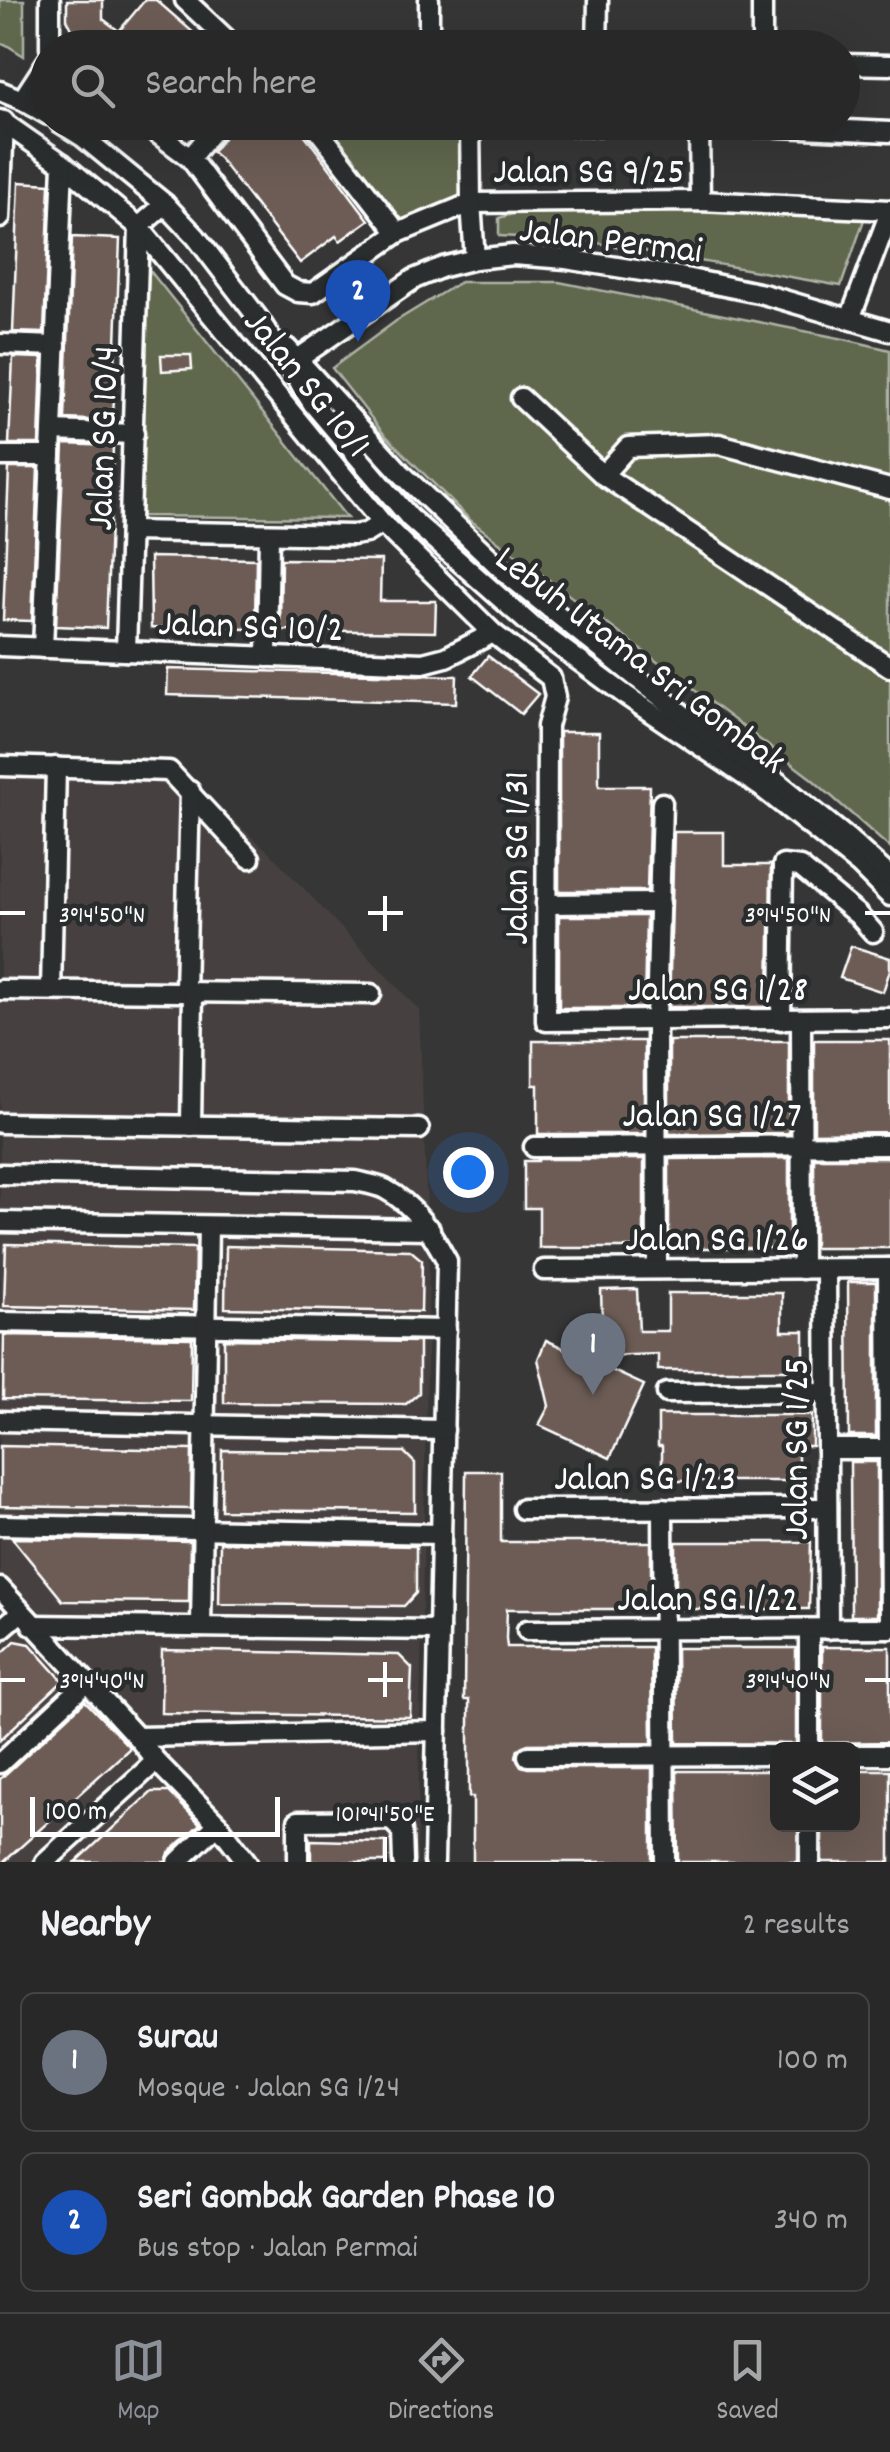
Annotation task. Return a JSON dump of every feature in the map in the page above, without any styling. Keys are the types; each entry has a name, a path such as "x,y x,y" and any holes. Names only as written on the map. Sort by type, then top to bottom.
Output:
{"street":[{"path":"50,0 50,30"},
{"path":"185,0 217,30"},
{"path":"429,0 429,30"},
{"path":"597,30 598,0"},
{"path":"762,0 762,30"},
{"path":"860,64 890,65"},
{"path":"22,100 30,88"},
{"path":"0,91 30,105"},
{"path":"0,218 2,120"},
{"name":"Jalan SG 10/1","path":"2,120 139,226 382,523 494,633 550,678 555,696"},
{"path":"860,130 890,132"},
{"name":"Lebuh Utama Sri Gombak","path":"86,140 165,204 196,237 293,362 508,575 701,729 780,784 890,877"},
{"path":"166,140 190,158 205,140"},
{"path":"326,140 398,232"},
{"path":"470,140 474,259"},
{"path":"699,140 700,200"},
{"name":"Jalan SG 9/25","path":"190,158 284,285 298,292 312,293 398,232 471,202 700,200 890,211"},
{"path":"43,648 63,164"},
{"path":"139,226 165,204"},
{"path":"850,319 890,211"},
{"name":"Jalan SG 10/4","path":"126,651 139,226"},
{"name":"Jalan Permai","path":"293,362 414,280 474,259 513,256 585,262 680,277 763,294 890,331"},
{"path":"0,344 56,346"},
{"name":"Lebuh Utama Sri Gombak","path":"293,362 312,404 410,518 534,627 760,787 859,865 890,896"},
{"path":"521,398 603,476 890,667"},
{"path":"52,431 134,434"},
{"path":"603,476 628,447 719,444 890,488"},
{"path":"0,456 51,456"},
{"path":"130,531 352,534 382,523"},
{"path":"267,657 269,534"},
{"name":"Jalan SG 10/2","path":"0,646 435,662 494,633"},
{"name":"Jalan SG 1/31","path":"546,1021 547,726 555,696"},
{"path":"0,766 169,771 250,858"},
{"path":"51,990 56,768"},
{"path":"190,792 191,1126"},
{"path":"657,1269 656,1020 662,803"},
{"path":"781,1020 783,865 800,867 858,914 873,932"},
{"path":"546,904 660,903"},
{"path":"0,990 371,994"},
{"name":"Jalan SG 1/28","path":"546,1021 890,1018"},
{"path":"801,1020 802,1268"},
{"path":"0,1124 419,1129"},
{"name":"Jalan SG 1/27","path":"534,1147 890,1145"},
{"path":"0,1174 355,1180 385,1189 410,1207 430,1229 447,1261 434,1862"},
{"path":"0,1222 430,1229"},
{"path":"200,1626 208,1226"},
{"name":"Jalan SG 1/25","path":"810,1742 827,1508 826,1268"},
{"path":"889,1268 890,1628"},
{"name":"Jalan SG 1/26","path":"544,1270 889,1268"},
{"path":"0,1322 446,1330"},
{"path":"667,1393 827,1392"},
{"path":"0,1421 444,1430"},
{"path":"827,1449 890,1449"},
{"path":"663,1508 665,1862"},
{"name":"Jalan SG 1/23","path":"523,1509 827,1508"},
{"path":"0,1525 441,1534"},
{"path":"0,1588 218,1824 247,1862"},
{"path":"0,1630 26,1619 439,1630"},
{"name":"Jalan SG 1/22","path":"527,1630 890,1628"},
{"path":"0,1763 86,1682"},
{"path":"137,1737 437,1730"},
{"path":"860,1755 890,1754"},
{"path":"528,1756 770,1755"},
{"path":"45,1862 156,1761"},
{"path":"298,1862 298,1820 391,1820 402,1831 403,1862"},
{"path":"178,1862 218,1824"},
{"path":"810,1832 810,1862"}],"shaded area":[{"path":"0,752 168,762 269,852 419,1010 429,1262 417,1862 0,1862"}],"green space":[{"path":"0,0 24,0 24,56 0,44"},
{"path":"336,140 463,140 465,200 402,223"},
{"path":"536,207 754,207 866,214 841,286 581,240 499,236 499,218"},
{"path":"147,267 347,518 141,516"},
{"path":"460,282 559,282 890,350 890,848 812,779 470,520 384,434 332,368 396,321"}],"building":[{"path":"67,0 103,0 103,19 118,30 72,30 67,19"},
{"path":"145,0 156,0 190,30 120,30"},
{"path":"222,140 309,140 369,220 340,241 336,236 300,263 212,152"},
{"path":"19,182 50,184 44,333 13,332"},
{"path":"72,237 120,239 113,421 65,419"},
{"path":"161,355 191,355 192,369 162,371"},
{"path":"13,357 42,358 39,444 9,444"},
{"path":"64,444 113,446 106,628 56,626"},
{"path":"9,468 38,468 32,621 3,620"},
{"path":"150,557 256,559 255,629 151,628"},
{"path":"281,559 381,560 380,601 436,601 435,632 280,630"},
{"path":"488,656 538,694 521,714 472,676"},
{"path":"168,669 457,676 456,703 167,695"},
{"path":"559,732 599,732 599,786 650,786 647,891 559,891"},
{"path":"674,832 724,832 724,865 771,865 769,1007 669,1007"},
{"path":"559,916 646,916 644,1008 559,1008"},
{"path":"851,946 890,958 883,992 840,978"},
{"path":"814,1040 890,1040 890,1132 814,1133"},
{"path":"533,1041 644,1041 644,1134 538,1134"},
{"path":"669,1041 789,1041 789,1133 669,1134"},
{"path":"789,1158 789,1248 669,1248 669,1159"},
{"path":"814,1158 890,1158 890,1248 814,1248"},
{"path":"644,1159 644,1248 539,1248 539,1208 524,1208 524,1161"},
{"path":"6,1244 195,1248 194,1310 4,1306"},
{"path":"226,1246 410,1250 422,1260 421,1312 225,1308"},
{"path":"848,1282 876,1282 876,1436 849,1436"},
{"path":"637,1289 639,1331 668,1331 668,1293 782,1293 782,1331 804,1331 804,1370 658,1370 658,1354 603,1356 601,1290"},
{"path":"4,1335 192,1338 191,1401 3,1399"},
{"path":"224,1339 419,1342 419,1393 406,1404 224,1403"},
{"path":"546,1340 644,1385 610,1458 539,1425 549,1406 538,1359"},
{"path":"658,1415 812,1415 812,1446 798,1446 798,1481 662,1481"},
{"path":"0,1446 192,1450 191,1509 0,1506"},
{"path":"222,1450 404,1452 415,1463 415,1512 221,1510"},
{"path":"850,1462 877,1462 877,1616 851,1616"},
{"path":"466,1471 501,1471 501,1542 651,1542 651,1609 507,1609 506,1638 507,1647 651,1647 652,1743 528,1744 518,1749 516,1757 521,1766 528,1768 652,1768 652,1862 473,1862 469,1700 464,1700"},
{"path":"12,1538 190,1541 189,1602 63,1601"},
{"path":"220,1542 416,1546 416,1593 404,1606 219,1604"},
{"path":"676,1542 811,1542 809,1609 676,1609"},
{"path":"15,1641 30,1644 63,1681 0,1740 0,1655"},
{"path":"822,1647 890,1647 890,1742 822,1742"},
{"path":"676,1648 796,1648 796,1742 677,1743"},
{"path":"162,1650 399,1655 412,1668 410,1717 161,1713"},
{"path":"85,1701 130,1748 0,1862 0,1779"},
{"path":"860,1770 890,1770 890,1862 822,1862 822,1832 860,1832"},
{"path":"677,1771 770,1771 770,1832 798,1832 798,1862 678,1862"},
{"path":"152,1792 169,1792 200,1824 169,1853 166,1862 76,1862"},
{"path":"311,1840 386,1842 386,1862 311,1862"}],"place":[{"name":"Seri Gombak Garden Phase 10","path":"358,342"},
{"name":"Surau","path":"593,1395"}]}
